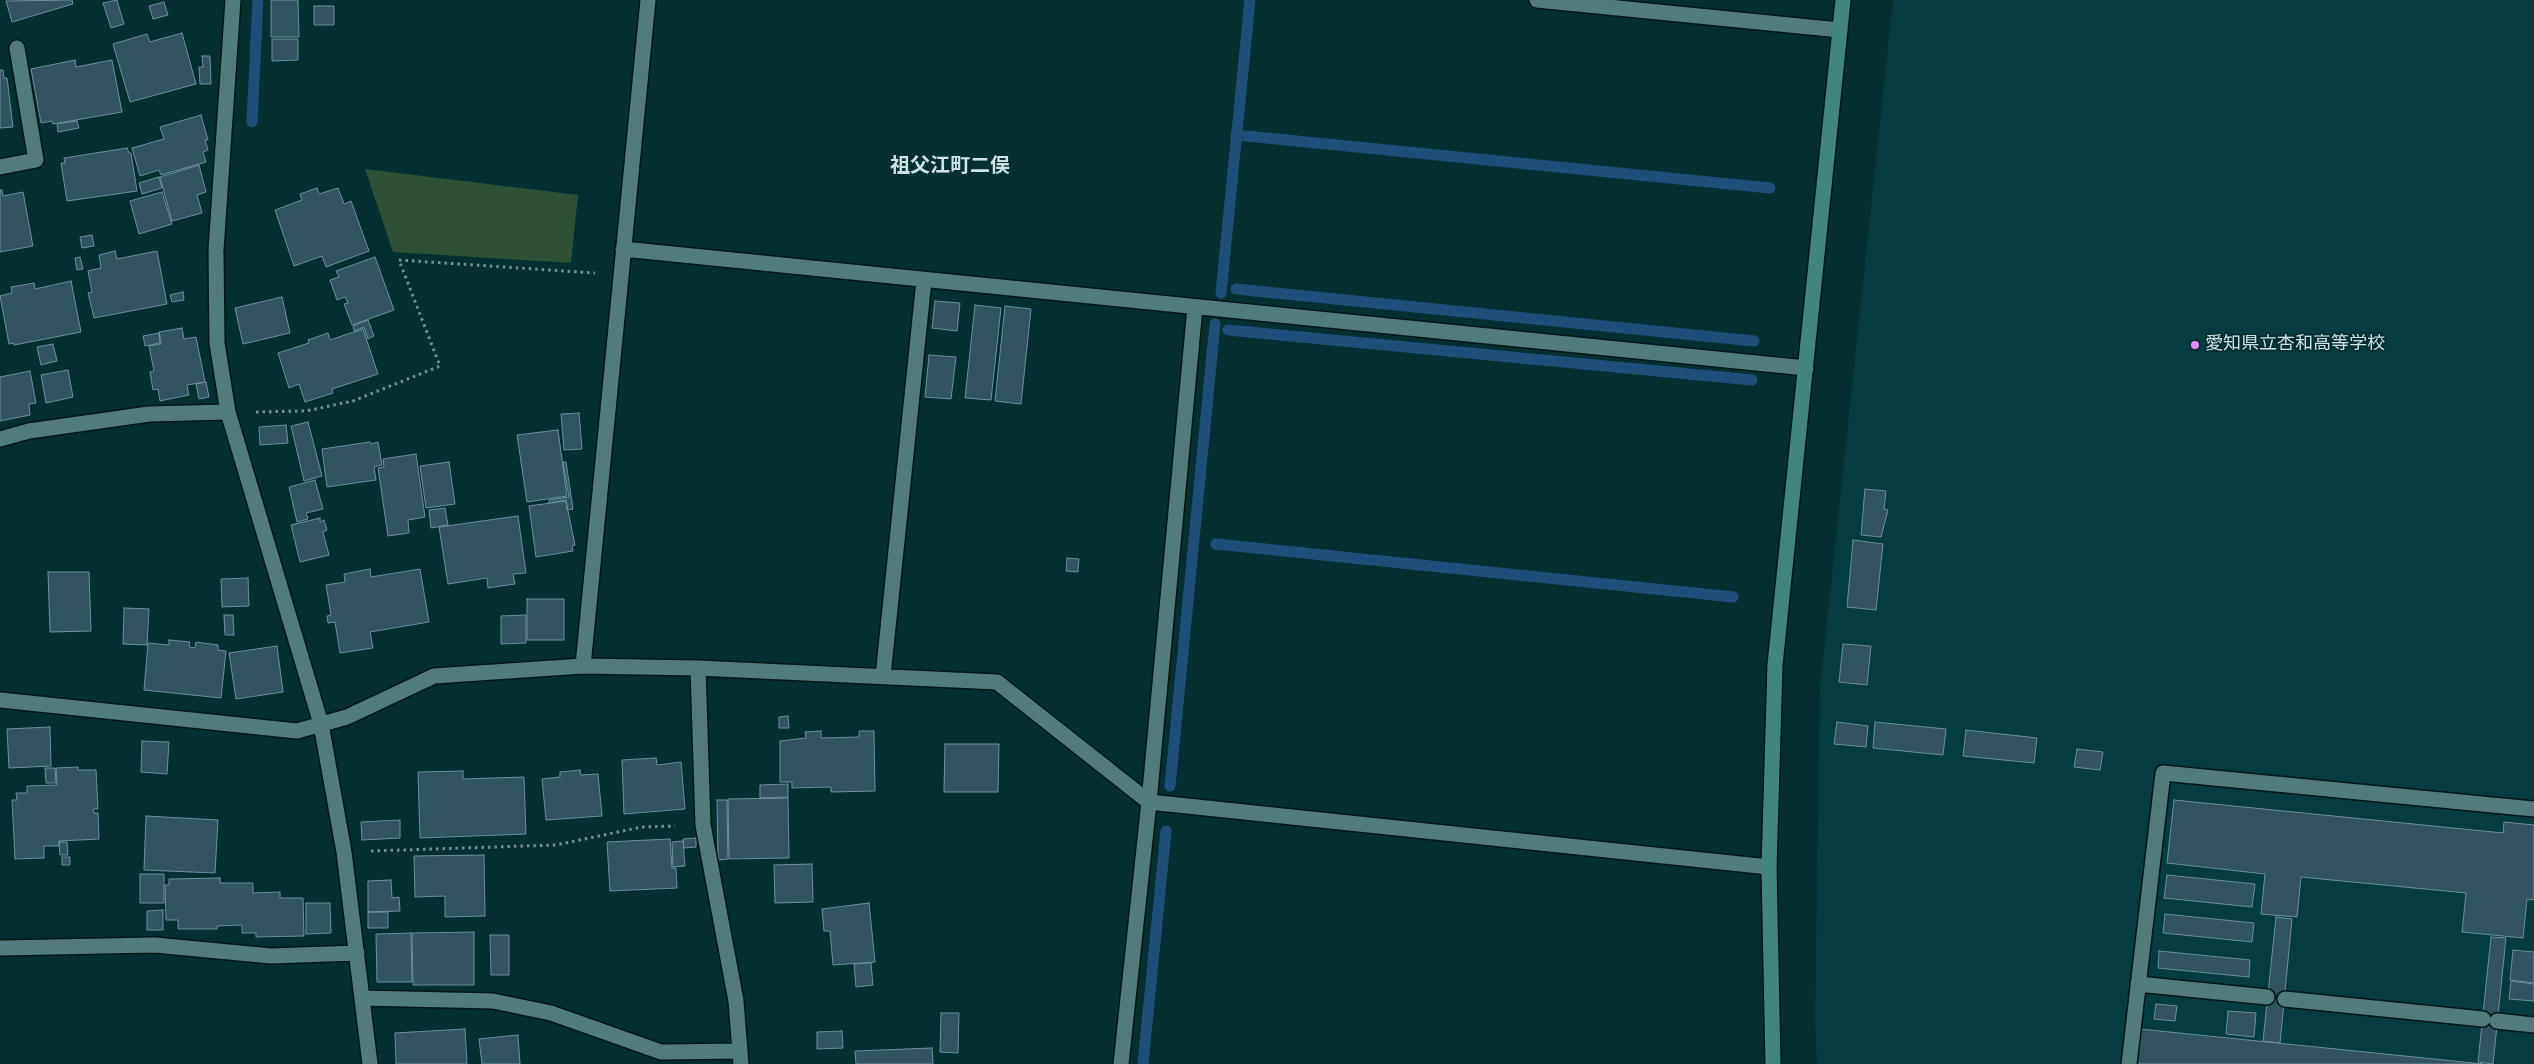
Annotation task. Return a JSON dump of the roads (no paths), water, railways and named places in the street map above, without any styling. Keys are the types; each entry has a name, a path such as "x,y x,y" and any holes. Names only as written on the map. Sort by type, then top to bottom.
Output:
{"street":[{"path":"233,0 216,250 217,343 228,412 321,724 344,852 370,1064"},
{"path":"583,666 648,0"},
{"path":"1537,0 1840,30"},
{"path":"1773,1064 1769,867 1775,665 1843,0"},
{"path":"0,167 36,160 17,48"},
{"path":"623,249 1806,368"},
{"path":"883,676 924,280"},
{"path":"1121,1064 1149,802 1195,307"},
{"path":"0,439 29,431 150,414 228,412"},
{"path":"0,700 297,730 347,717 434,676 583,666 698,668 996,682 1149,802 1769,867"},
{"path":"362,998 493,1001 552,1013 661,1052 740,1057 736,1001 703,825 698,668"},
{"path":"2129,1064 2163,773 2534,810"},
{"path":"0,948 155,945 271,956 357,953"},
{"path":"2138,984 2267,997"},
{"path":"2285,999 2534,1025"}],"waterway":[{"path":"252,122 258,0"},
{"path":"1221,293 1250,0"},
{"path":"1236,135 1770,188"},
{"path":"1236,289 1754,341"},
{"path":"1170,786 1215,324"},
{"path":"1228,330 1752,380"},
{"path":"1216,544 1733,597"},
{"path":"1143,1064 1166,831"}],"place":[{"name":"愛知県立杏和高等学校","path":"2195,345"}],"district":[{"name":"祖父江町二俣","path":"950,168"}]}
